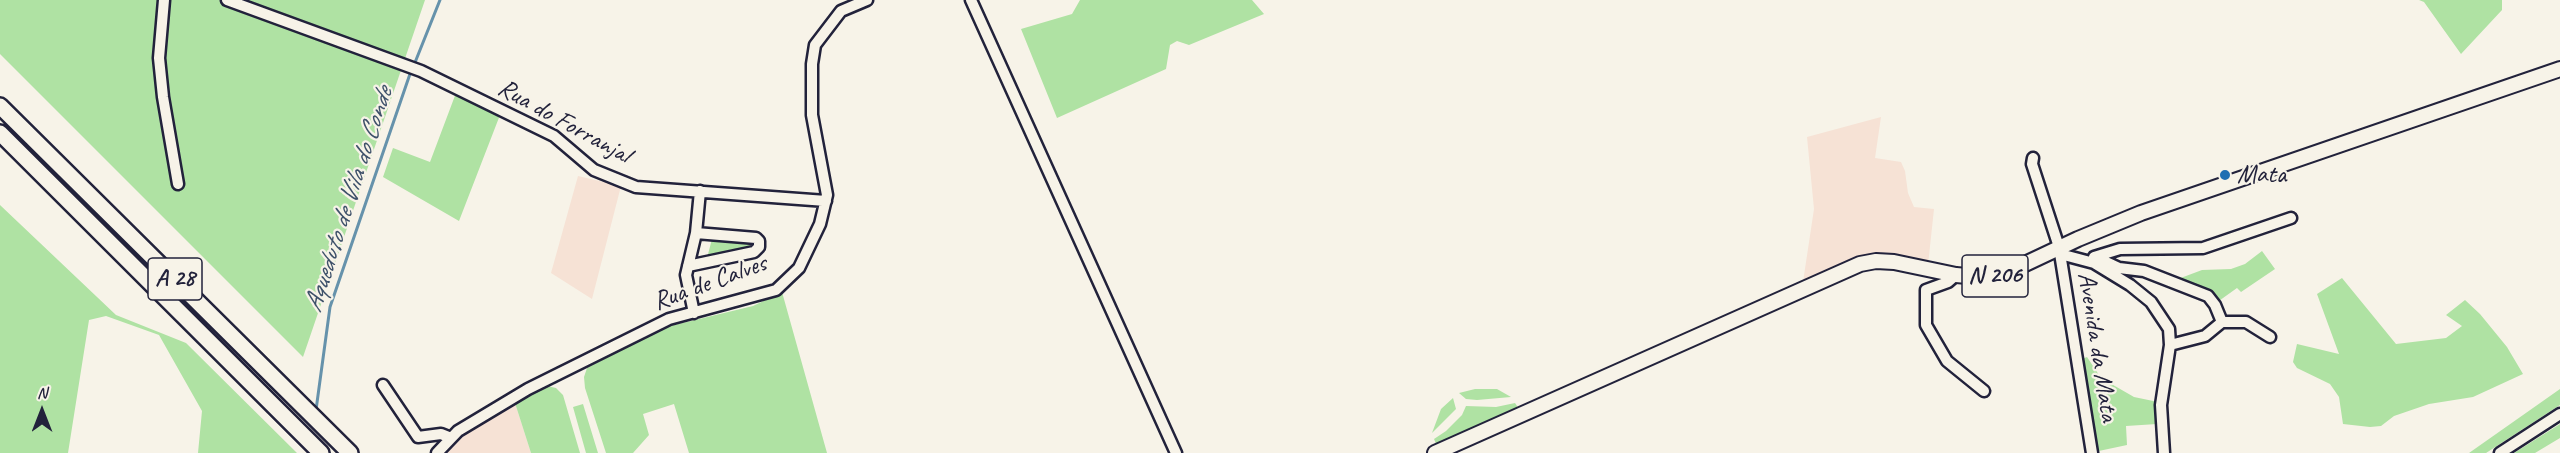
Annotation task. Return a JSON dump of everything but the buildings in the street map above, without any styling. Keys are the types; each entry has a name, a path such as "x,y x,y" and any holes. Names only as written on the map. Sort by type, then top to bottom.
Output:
{"highway":[{"name":"A 28","path":"0,106 350,453"},
{"name":"A 28","path":"0,133 321,453"}],"main road":[{"name":"N 206","path":"1435,453 1860,264 1876,261 1894,262 1956,275 1990,278 2141,213 2560,69"}],"street":[{"path":"164,0 159,58 163,97 178,184"},
{"name":"Rua do Forranjal","path":"227,0 421,71 554,136 594,170 636,187 826,201"},
{"name":"Rua de Calves","path":"437,453 458,431 528,389 669,319 776,290 798,268 820,224 827,195 812,115 814,45 839,5 867,0"},
{"path":"971,0 1176,453"},
{"name":"Avenida da Mata","path":"2033,158 2032,164 2061,248 2092,453"},
{"path":"694,313 686,275 696,233 700,191"},
{"path":"2094,257 2120,249 2203,248 2291,218"},
{"path":"688,266 754,252 759,248 759,241 756,238 696,233"},
{"path":"2061,248 2094,257 2119,268 2144,271 2208,296 2215,305 2222,322"},
{"path":"2061,248 2094,263 2145,297 2169,329 2170,345 2161,405 2164,453"},
{"path":"1956,275 1948,282 1926,290 1926,324 1947,361 1984,391"},
{"path":"2170,345 2205,336 2222,322 2239,320 2270,337"},
{"path":"383,385 418,437 441,434 451,438"},
{"path":"2500,453 2560,414"}],"shaded area":[{"path":"1881,117 1875,158 1901,162 1905,171 1908,193 1914,207 1934,209 1928,265 1852,261 1803,282 1814,209 1807,137"},
{"path":"578,176 621,186 592,299 551,273"},
{"path":"515,403 531,453 447,453 469,431"}],"green space":[{"path":"0,0 425,0 303,357 0,54"},
{"path":"1080,0 1252,0 1264,14 1189,45 1177,41 1170,45 1166,69 1057,118 1021,29 1072,14"},
{"path":"2419,0 2502,0 2502,10 2461,54 2424,2"},
{"path":"456,93 500,115 459,221 383,177 393,148 430,162"},
{"path":"0,205 116,315 186,343 297,453 198,453 202,411 159,335 106,316 89,320 68,453 0,453"},
{"path":"712,239 753,242 753,246 707,258"},
{"path":"2262,251 2275,269 2241,292 2237,288 2216,303 2178,279 2202,270 2231,269 2245,264"},
{"path":"2342,278 2396,344 2446,338 2462,326 2446,315 2465,300 2480,314 2507,347 2523,374 2473,397 2429,404 2394,416 2381,426 2343,424 2339,397 2330,384 2297,368 2293,362 2297,344 2339,354 2317,294"},
{"path":"782,292 827,453 689,453 674,404 643,414 649,435 633,453 606,453 585,388 584,377 587,368 666,327 753,306"},
{"path":"2087,357 2101,378 2134,397 2158,402 2157,424 2126,426 2127,445 2094,452 2079,360"},
{"path":"547,386 556,388 563,395 580,453 531,453 515,403"},
{"path":"1475,389 1497,389 1511,397 1477,400 1466,399 1459,393"},
{"path":"2560,389 2560,405 2486,453 2469,453"},
{"path":"1453,398 1456,409 1432,433 1441,409"},
{"path":"1515,403 1519,409 1437,446 1434,439 1462,415 1466,406 1496,407"},
{"path":"583,404 598,453 586,453 573,407"},
{"path":"2560,424 2560,438 2535,453 2514,453"}],"waterway":[{"name":"Aqueduto de Vila do Conde","path":"414,65 440,0"},
{"name":"Aqueduto de Vila do Conde","path":"316,410 330,307 411,71"}],"place":[{"name":"Mata","path":"2225,175"}]}
